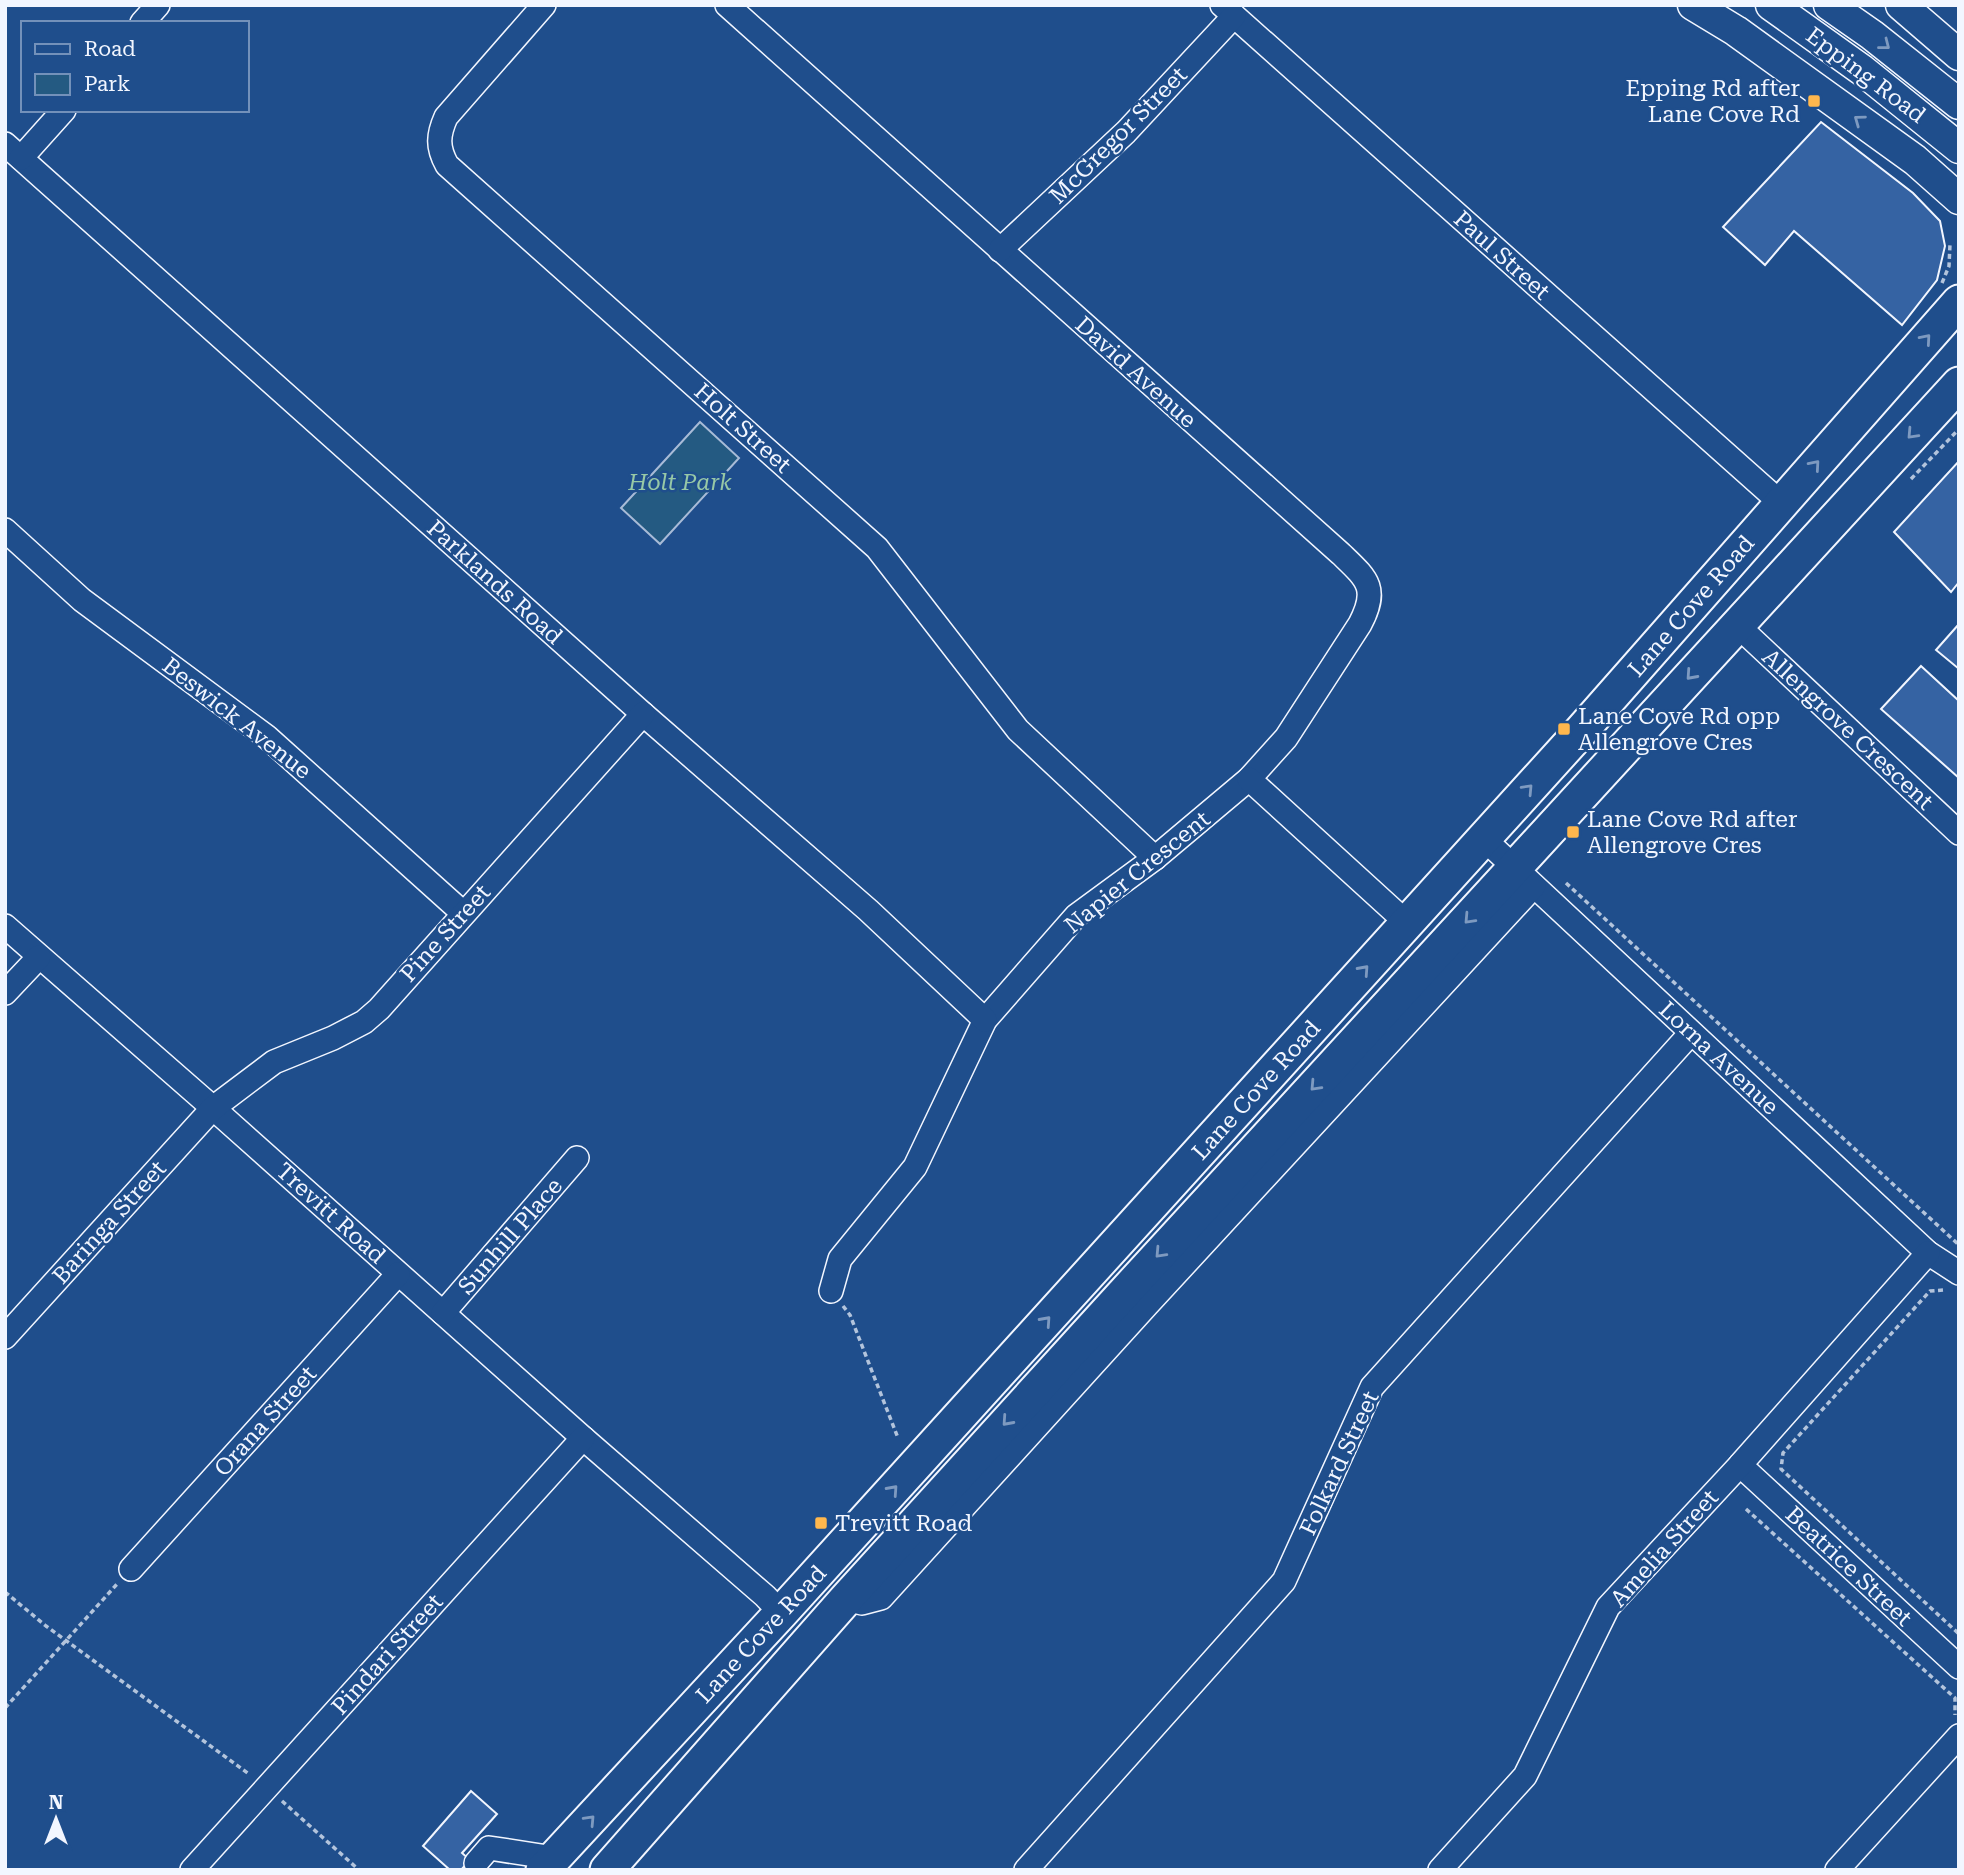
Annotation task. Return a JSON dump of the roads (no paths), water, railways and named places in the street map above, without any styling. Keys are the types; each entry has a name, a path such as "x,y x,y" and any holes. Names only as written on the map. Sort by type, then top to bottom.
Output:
{"highway":[{"name":"Lane Cove Road","path":"524,1860 781,1613 1583,729 1959,302"},
{"name":"Lane Cove Road","path":"607,1870 846,1599 1124,1293 1524,877 1737,625 1959,384"}],"main road":[{"path":"1693,5 1736,32 1915,160 1957,196"},
{"name":"Epping Road","path":"1771,5 1862,70 1951,141"},
{"name":"Epping Road","path":"1829,5 1872,35 1959,104"},
{"path":"1902,5 1958,54"}],"street":[{"path":"144,21 158,5"},
{"name":"Holt Street","path":"544,5 446,117 439,134 439,150 447,164 877,548 1018,730 1155,858"},
{"name":"David Avenue","path":"727,5 1341,554 1369,584 1371,596 1360,624 1286,738 1249,779"},
{"name":"McGregor Street","path":"1000,250 1126,132 1228,10"},
{"name":"Paul Street","path":"1228,10 1782,503"},
{"path":"13,151 62,112"},
{"name":"Parklands Road","path":"13,151 643,714 868,910 985,1020"},
{"name":"Beswick Avenue","path":"5,530 82,600 267,737 463,913"},
{"name":"Allengrove Crescent","path":"1737,625 1959,833"},
{"name":"Pine Street","path":"213,1108 274,1062 334,1038 364,1022 379,1009 643,714"},
{"path":"1249,779 1407,923"},
{"name":"Napier Crescent","path":"831,1291 840,1259 915,1167 985,1020 1076,916 1155,858 1249,779"},
{"name":"Lorna Avenue","path":"1483,838 1928,1253 1953,1281"},
{"name":"Trevitt Road","path":"5,926 781,1613"},
{"path":"5,993 39,957"},
{"name":"Folkard Street","path":"1026,1870 1284,1581 1372,1387 1691,1033"},
{"name":"Baringa Street","path":"5,1337 213,1108"},
{"name":"Sunhill Place","path":"443,1313 577,1158"},
{"name":"Amelia Street","path":"1440,1870 1525,1776 1608,1607 1740,1465 1928,1253"},
{"name":"Orana Street","path":"131,1569 398,1274"},
{"name":"Pindari Street","path":"191,1870 583,1438"},
{"name":"Beatrice Street","path":"1740,1465 1959,1667"},
{"path":"1837,1870 1957,1727"},
{"path":"481,1866 524,1860"}],"place":[{"name":"Epping Rd after Lane Cove Rd","path":"1814,101"},
{"name":"Lane Cove Rd opp Allengrove Cres","path":"1564,729"},
{"name":"Lane Cove Rd after Allengrove Cres","path":"1573,832"},
{"name":"Trevitt Road","path":"821,1523"}],"park label":[{"name":"Holt Park","path":"680,482"}]}
